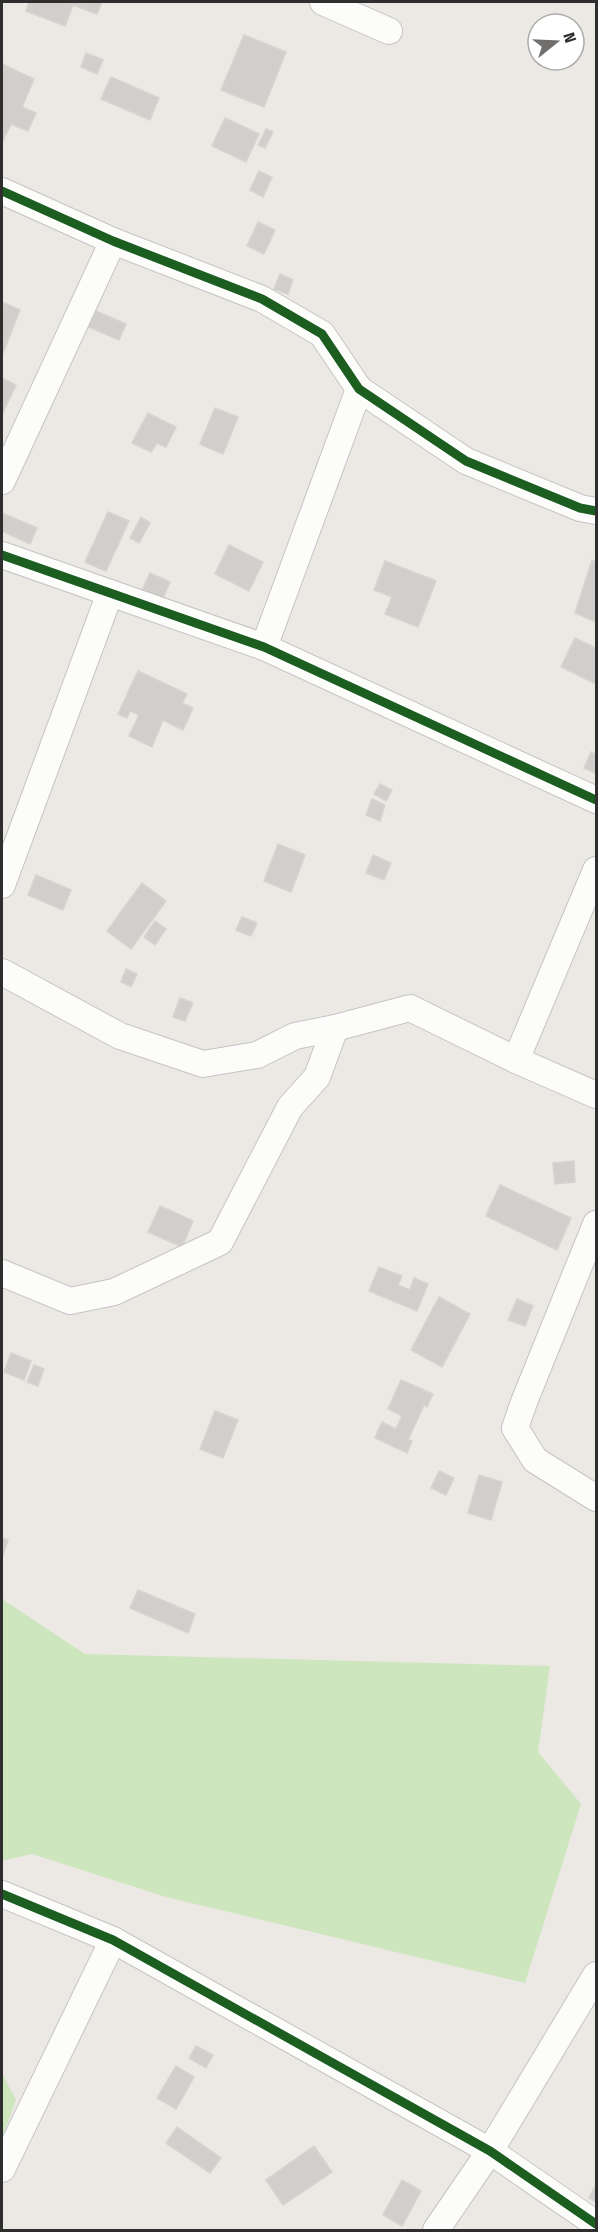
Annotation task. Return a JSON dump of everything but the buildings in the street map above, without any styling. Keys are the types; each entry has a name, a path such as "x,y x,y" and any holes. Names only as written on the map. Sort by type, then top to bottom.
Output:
{"street":[{"path":"323,2 389,31"},
{"path":"2,191 114,241 262,299 322,334 359,389 466,461 580,508 597,512"},
{"path":"2,482 114,241"},
{"path":"264,647 359,389"},
{"path":"2,555 264,647 597,800"},
{"path":"2,885 110,593"},
{"path":"516,1060 597,870"},
{"path":"2,972 120,1036 203,1064 257,1055 295,1036 410,1008 516,1060 597,1095"},
{"path":"2,1273 70,1301 114,1292 220,1242 290,1107 318,1077 335,1028"},
{"path":"594,1239 515,1428 535,1460 597,1498"},
{"path":"2,1894 113,1940 490,2151 597,2224"},
{"path":"2,2169 113,1940"},
{"path":"436,2230 490,2151 597,1975"}],"green space":[{"path":"2,1599 85,1654 550,1666 538,1752 581,1804 525,1983 166,1897 32,1854 2,1861"},
{"path":"2,2073 16,2100 2,2138"}],"cycle path":[{"path":"2,191 113,241 262,299 322,334 359,389 466,461 580,508 596,511"},
{"path":"2,555 264,647 596,800"},
{"path":"2,1894 113,1940 490,2151 596,2224"}]}
